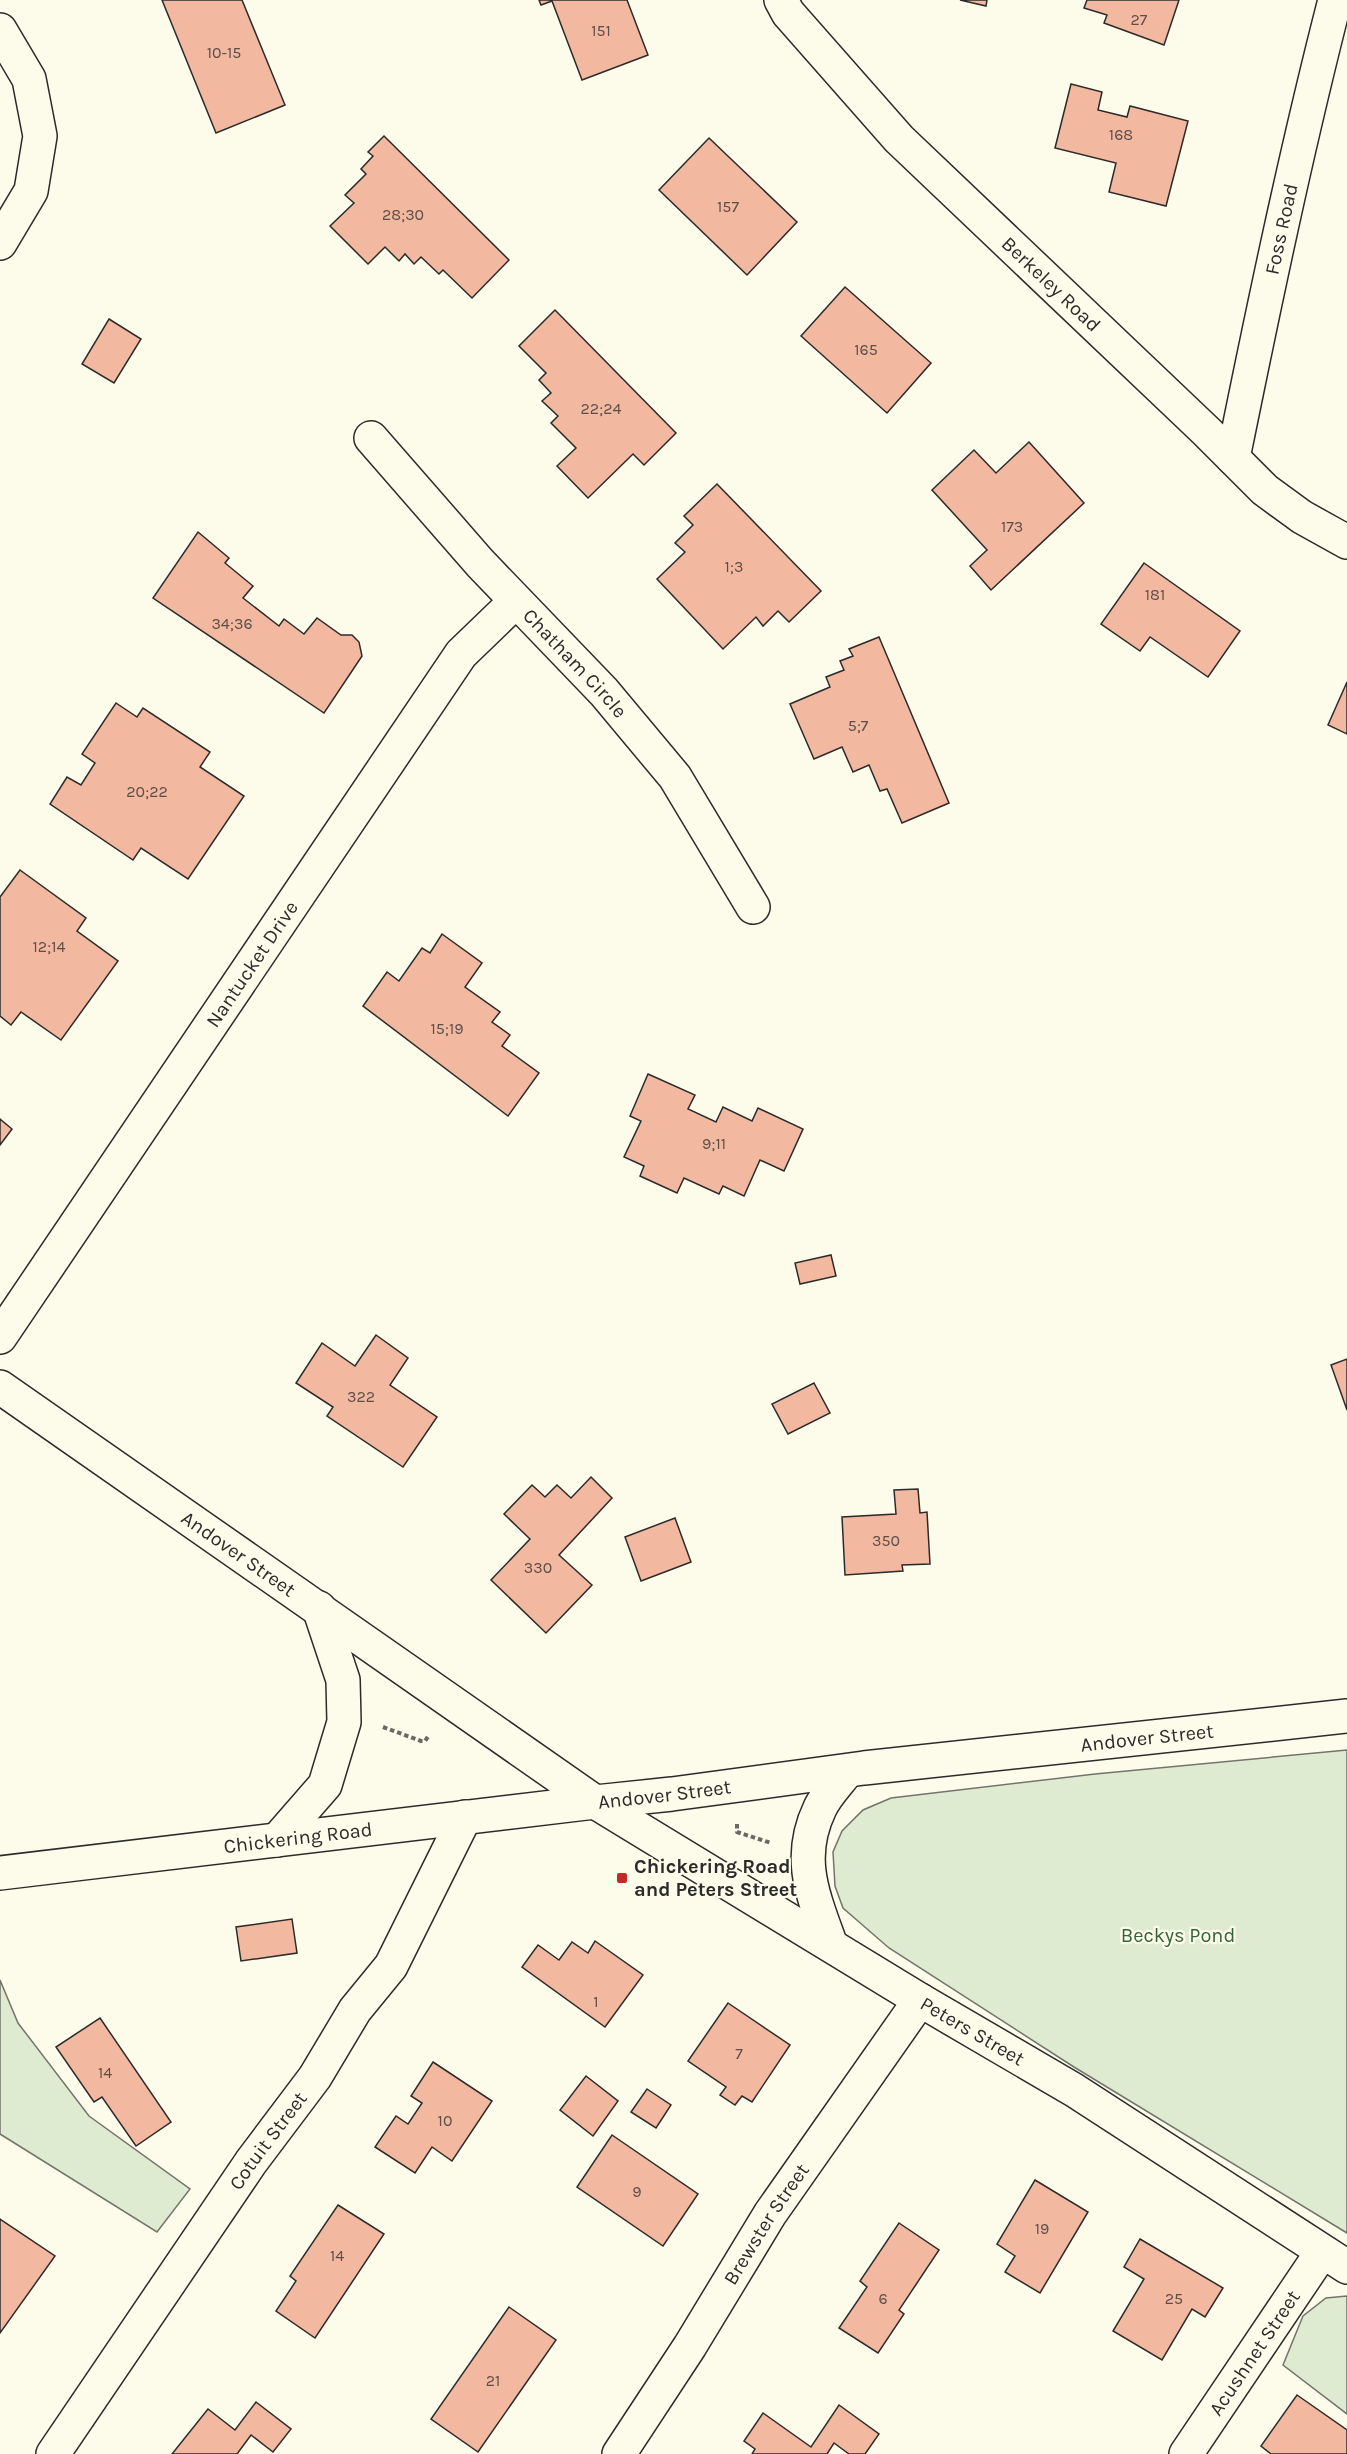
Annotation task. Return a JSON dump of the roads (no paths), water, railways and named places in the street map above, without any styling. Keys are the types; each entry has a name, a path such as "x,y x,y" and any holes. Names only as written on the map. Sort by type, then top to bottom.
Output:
{"street":[{"name":"Berkeley Road","path":"781,0 788,13 899,139 1265,490 1302,518 1347,542"},
{"name":"Foss Road","path":"1233,458 1271,267 1306,112 1335,0"},
{"path":"0,30 30,79 40,136 31,191 0,243"},
{"name":"Chatham Circle","path":"371,438 516,601 604,692 675,777 753,908"},
{"name":"Nantucket Drive","path":"0,1337 461,654 516,601"},
{"name":"Andover Street","path":"0,1387 595,1802 847,1771 1347,1716"},
{"path":"277,1840 325,1785 344,1722 343,1680 319,1608"},
{"path":"830,1943 811,1891 807,1853 820,1808 847,1771"},
{"name":"Chickering Road","path":"0,1873 595,1802"},
{"name":"Peters Street","path":"595,1802 830,1943 920,2000 1074,2090 1335,2259"},
{"name":"Cotuit Street","path":"53,2454 251,2162 315,2077 355,2010 391,1966 465,1817"},
{"name":"Brewster Street","path":"618,2454 690,2346 771,2214 920,2000"},
{"name":"Acushnet Street","path":"1186,2454 1335,2259"}],"place":[{"name":"Chickering Road and Peters Street","path":"622,1878"}],"park label":[{"name":"Beckys Pond","path":"1178,1935"}]}
